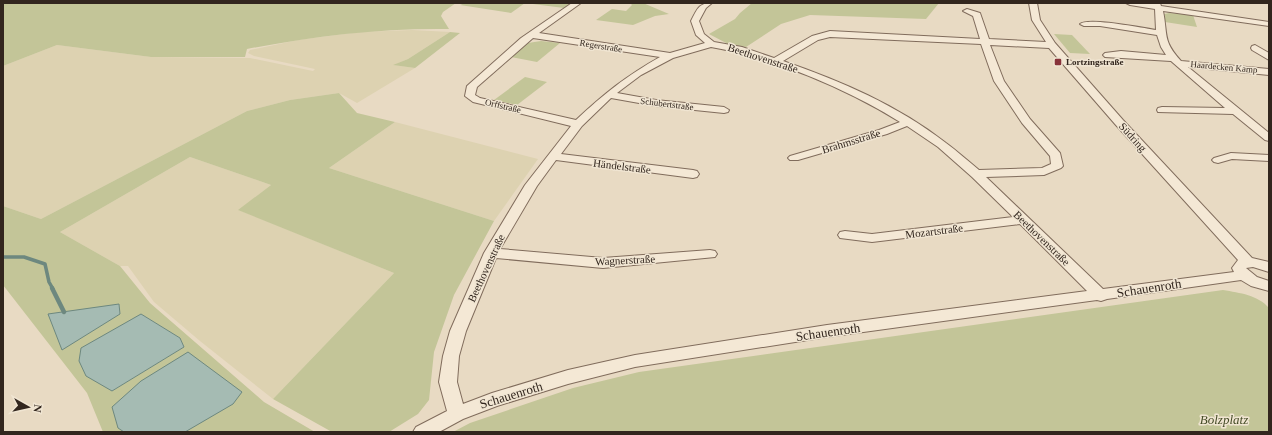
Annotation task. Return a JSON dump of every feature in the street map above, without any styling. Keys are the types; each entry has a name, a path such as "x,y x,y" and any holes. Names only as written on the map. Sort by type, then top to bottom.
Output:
{"street":[{"path":"533,35 577,3"},
{"path":"708,3 703,7 695,21 700,35 711,44"},
{"name":"Südring","path":"1033,3 1036,20 1052,45 1246,269"},
{"path":"1130,3 1158,6 1269,24"},
{"path":"1158,6 1160,33 1164,45 1176,61 1234,111 1269,138"},
{"path":"967,11 977,15 990,58 999,81 1026,121 1056,155 1057,166 1044,171 976,174"},
{"path":"1084,24 1100,24 1160,33"},
{"path":"776,61 815,38 830,34 1052,45"},
{"name":"Regerstraße","path":"533,35 670,56"},
{"name":"Orffstraße","path":"533,35 524,40 472,86 470,96 477,100 578,124"},
{"name":"Beethovenstraße","path":"457,414 448,382 451,356 458,331 491,253 531,185 578,124 609,95 638,73 670,56 711,44 739,49 776,61 845,88 880,105 908,122 942,145 976,174 1101,296"},
{"name":"Haardecken Kamp","path":"1255,48 1269,57"},
{"name":"Haardecken Kamp","path":"1108,55 1121,54 1269,72"},
{"name":"Schubertstraße","path":"609,95 656,103 724,110"},
{"path":"1162,110 1234,111"},
{"name":"Brahmsstraße","path":"794,158 883,132 908,122"},
{"name":"Händelstraße","path":"552,156 693,174"},
{"path":"1218,160 1231,156 1269,158"},
{"name":"Mozartstraße","path":"845,235 872,238 1023,220"},
{"name":"Wagnerstraße","path":"491,253 602,263 710,254"},
{"path":"1269,267 1258,263 1246,269 1255,282 1269,286"},
{"name":"Schauenroth","path":"422,432 457,414 492,400 552,382 635,361 827,331 1101,296 1246,269"}],"shaded area":[{"path":"412,30 450,32 408,59 394,65 415,68 357,103 339,93 290,100 247,111 41,219 3,206 3,66 57,45 151,57 250,58 313,71 315,69 254,56 248,53 250,50 298,40 360,32"},
{"path":"395,122 538,159 494,221 329,168"},
{"path":"190,157 271,185 239,210 394,273 273,399 154,302 128,266 120,266 60,232"}],"green space":[{"path":"3,3 456,3 443,12 441,16 449,29 372,31 297,40 247,49 245,57 151,57 57,45 3,66"},
{"path":"465,3 525,3 511,13 460,5"},
{"path":"525,3 571,3 564,8"},
{"path":"630,3 643,3 669,14 655,16 633,25 596,20 612,9 626,11 632,5"},
{"path":"752,3 939,3 926,19 810,15 781,24 746,47 728,44 709,34 735,19"},
{"path":"1164,14 1193,15 1197,27 1165,22"},
{"path":"450,32 460,33 415,68 393,65 408,59"},
{"path":"1054,34 1072,35 1090,54 1070,53"},
{"path":"541,41 560,43 537,62 511,57 528,43"},
{"path":"525,77 547,82 517,105 494,100"},
{"path":"339,93 357,113 395,122 329,168 494,221 454,295 434,352 429,400 418,414 389,432 332,432 273,399 394,273 238,210 271,185 190,157 60,232 120,266 150,303 264,402 315,432 103,432 87,393 3,285 3,206 41,219 247,111 290,100","holes":["119,304 120,314 62,349","141,314 180,338 184,347 112,391"]},
{"name":"Bolzplatz","path":"1223,290 1254,297 1269,308 1269,432 453,432 470,423 573,388 639,372"}],"water":[{"path":"119,304 120,314 62,350 48,314"},
{"path":"141,314 180,338 184,347 112,391 86,376 79,361 81,348"},
{"path":"188,352 242,392 233,404 185,432 124,432 118,428 112,407 141,381"}],"waterway":[{"path":"3,257 24,257 45,264 49,282 53,289"},
{"path":"52,288 64,312"}],"place":[{"name":"Lortzingstraße","path":"1058,62"}]}
